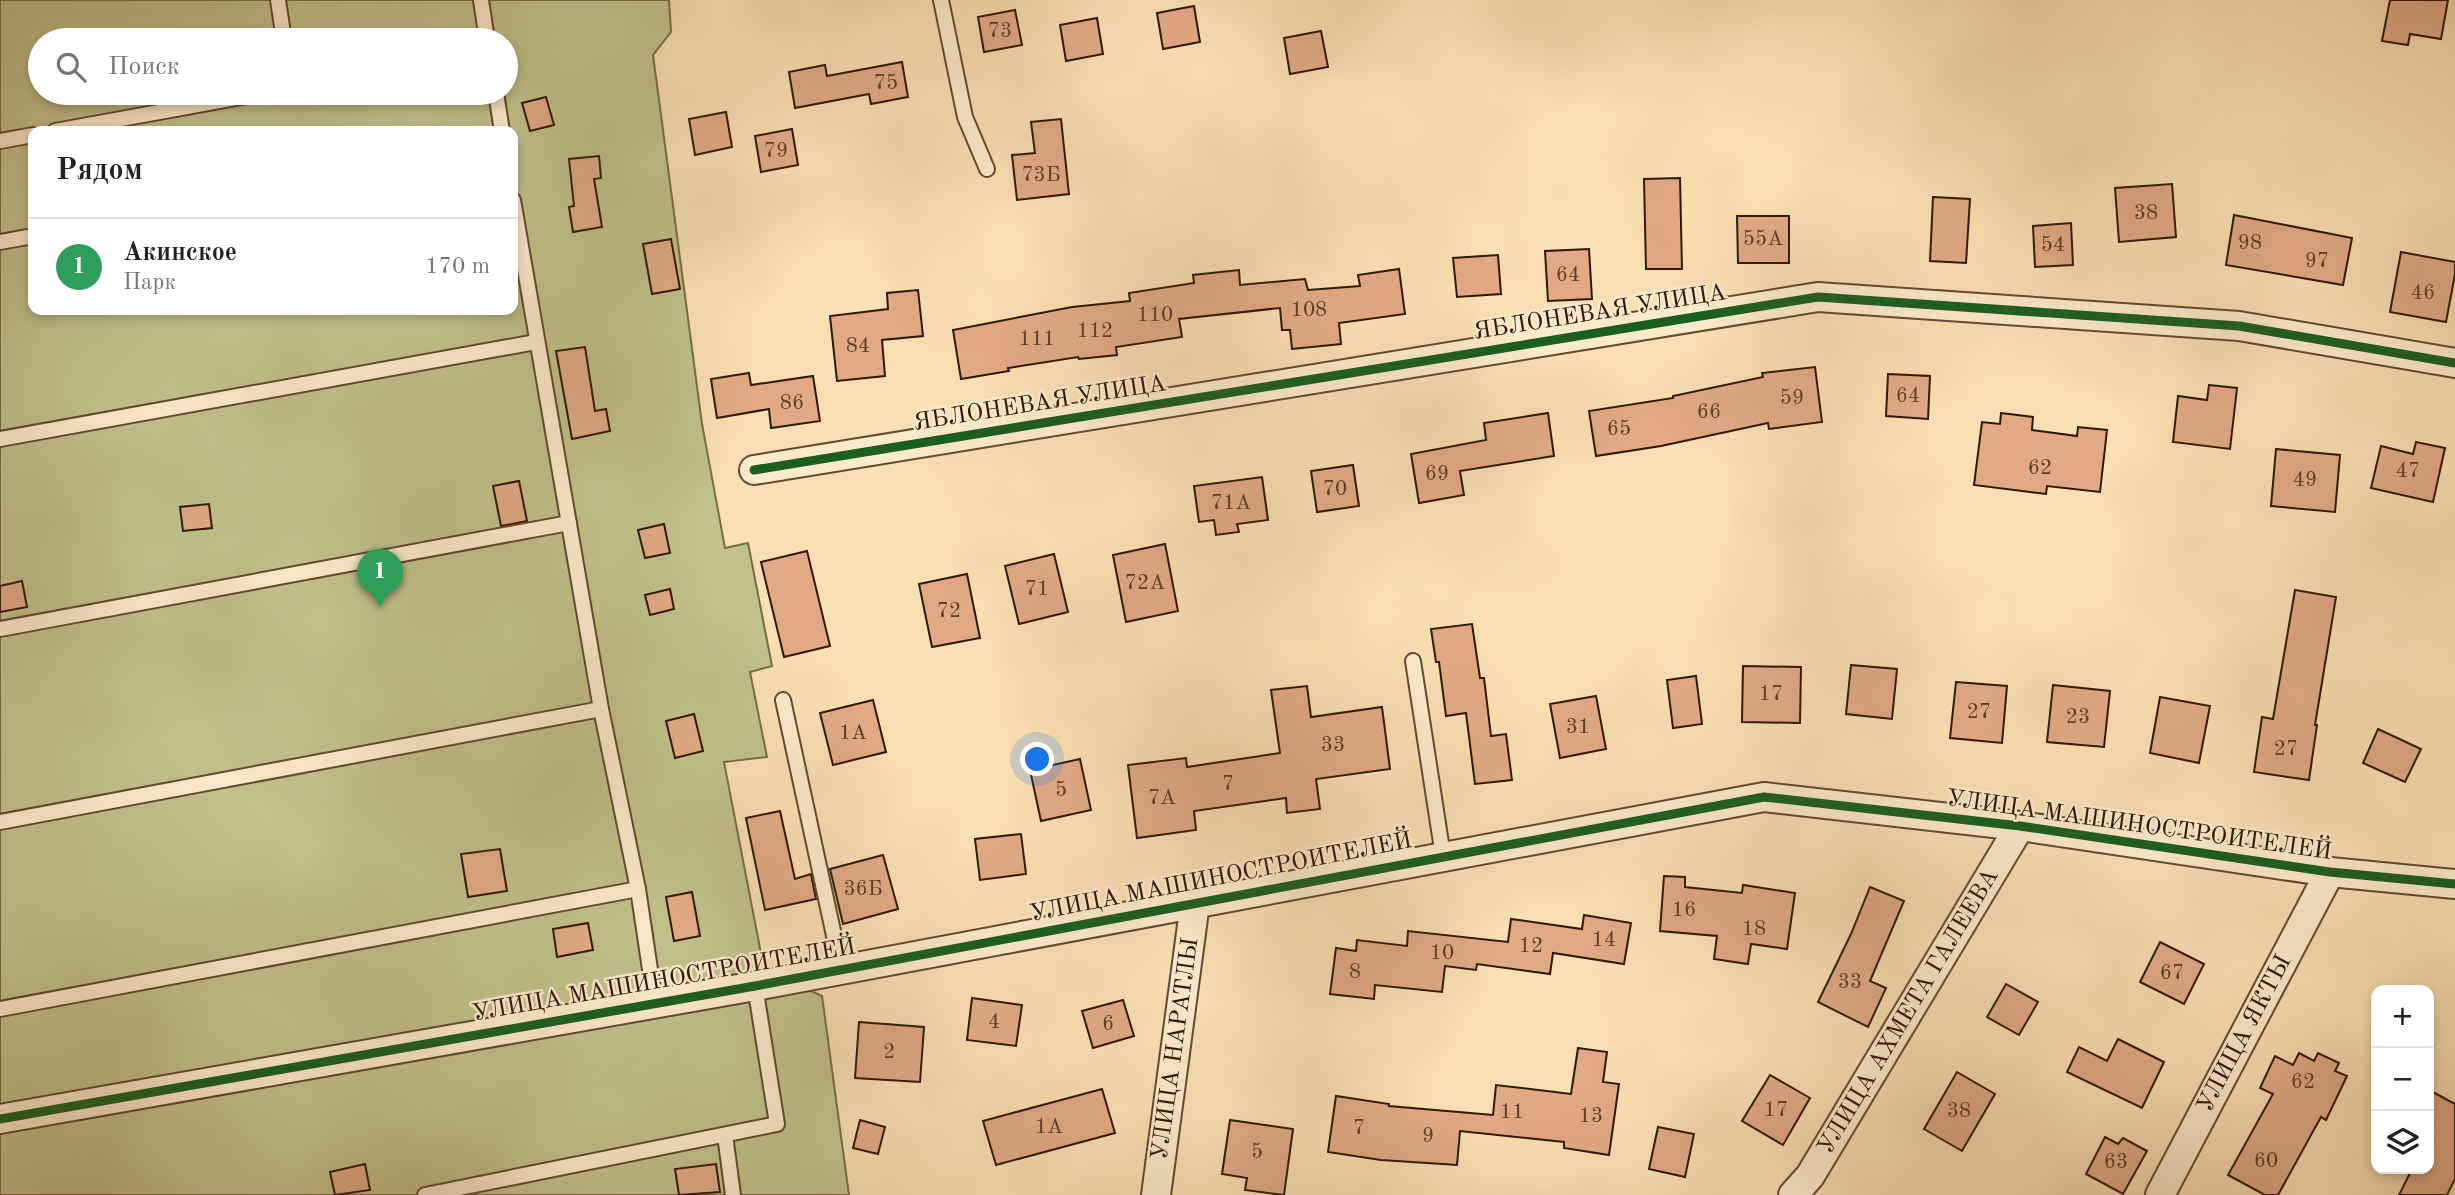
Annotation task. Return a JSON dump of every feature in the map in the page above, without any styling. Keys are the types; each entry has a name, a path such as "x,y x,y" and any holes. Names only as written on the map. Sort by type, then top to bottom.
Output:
{"street":[{"name":"ЯБЛОНЕВАЯ УЛИЦА","path":"754,470 1818,297 2239,326 2455,363"},
{"name":"УЛИЦА МАШИНОСТРОИТЕЛЕЙ","path":"0,1119 755,986 1764,797 2020,826 2330,872 2455,884"},
{"name":"УЛИЦА АХМЕТА ГАЛЕЕВА","path":"1793,1195 1810,1176 2020,826"},
{"name":"УЛИЦА ЯКТЫ","path":"2160,1195 2330,872"},
{"name":"УЛИЦА НАРАТЛЫ","path":"1156,1195 1195,903"}],"lane":[{"path":"278,0 282,28"},
{"path":"481,0 485,28"},
{"path":"941,0 965,117 987,169"},
{"path":"82,126 198,105"},
{"path":"498,105 501,126"},
{"path":"0,141 28,136"},
{"path":"518,231 601,709 638,889 655,1003"},
{"path":"0,242 28,237"},
{"path":"0,439 536,341"},
{"path":"0,629 569,523"},
{"path":"1413,661 1443,856"},
{"path":"783,700 841,968"},
{"path":"0,822 601,709"},
{"path":"0,1009 638,889"},
{"path":"425,1195 473,1191 777,1125 755,986"},
{"path":"725,1135 733,1195"}],"green space":[{"path":"0,0 669,0 671,32 653,55 702,424 725,548 748,543 772,666 750,672 767,757 724,762 764,969 822,996 849,1195 0,1195"}],"building":[{"path":"2390,0 2448,0 2441,39 2410,34 2408,45 2382,41"},
{"path":"1194,6 1200,42 1163,49 1157,13"},
{"path":"1015,10 1022,45 984,52 978,17"},
{"path":"1097,18 1103,54 1066,61 1060,25"},
{"path":"1321,31 1328,67 1290,74 1284,38"},
{"path":"902,62 908,97 871,104 869,94 795,108 789,72 825,65 827,76"},
{"path":"546,97 554,125 530,131 522,103"},
{"path":"726,112 732,147 695,155 689,119"},
{"path":"1061,119 1069,194 1017,200 1012,155 1035,153 1031,122"},
{"path":"792,129 798,165 761,172 755,136"},
{"path":"599,156 601,178 594,179 602,227 573,232 569,207 574,206 569,159"},
{"path":"1680,178 1682,269 1646,269 1644,179"},
{"path":"2172,184 2176,237 2119,242 2115,188"},
{"path":"1933,197 1970,199 1966,263 1930,261"},
{"path":"2234,215 2352,238 2343,285 2226,265"},
{"path":"1737,216 1789,216 1789,263 1738,263"},
{"path":"2071,223 2073,265 2035,267 2033,226"},
{"path":"671,239 680,289 652,294 643,244"},
{"path":"1589,249 1592,299 1548,301 1545,251"},
{"path":"2401,252 2455,262 2446,322 2390,312"},
{"path":"1498,255 1501,294 1457,297 1453,258"},
{"path":"1399,269 1405,314 1339,323 1341,344 1292,349 1290,330 1282,330 1280,308 1179,319 1182,337 1116,347 1117,355 1078,357 1008,368 1009,371 961,379 953,330 1072,307 1130,301 1129,293 1194,283 1193,275 1239,270 1240,285 1305,279 1308,290 1360,286 1358,275"},
{"path":"918,290 923,336 882,340 885,376 837,381 830,316 888,309 887,293"},
{"path":"585,347 595,411 606,409 610,431 572,439 556,351"},
{"path":"1815,367 1822,422 1769,429 1768,423 1661,446 1596,456 1589,411 1673,398 1763,377 1762,373"},
{"path":"749,373 751,385 813,376 820,421 771,428 769,409 717,418 711,379"},
{"path":"1888,374 1930,376 1928,419 1886,416"},
{"path":"2209,385 2237,388 2230,449 2173,442 2178,396 2207,400"},
{"path":"1548,413 1554,456 1460,471 1464,495 1419,503 1411,454 1486,440 1484,423"},
{"path":"2001,413 2033,417 2032,430 2077,436 2078,427 2107,430 2100,492 2047,486 2046,494 1974,485 1982,422 2000,424"},
{"path":"2416,442 2445,448 2433,502 2371,488 2381,446 2413,454"},
{"path":"2276,449 2340,455 2335,512 2271,506"},
{"path":"1353,465 1359,506 1317,512 1311,471"},
{"path":"1262,477 1268,520 1237,524 1239,532 1216,535 1214,520 1199,522 1194,486"},
{"path":"519,481 527,521 501,526 493,486"},
{"path":"209,504 212,528 183,531 180,507"},
{"path":"664,524 670,553 645,558 638,530"},
{"path":"1165,544 1178,611 1126,622 1113,555"},
{"path":"807,551 830,646 784,657 761,562"},
{"path":"1054,554 1068,612 1019,624 1005,566"},
{"path":"967,574 980,638 932,647 919,584"},
{"path":"22,581 27,607 0,612 0,586"},
{"path":"670,589 674,609 650,615 645,595"},
{"path":"2295,590 2336,597 2309,780 2254,772 2262,717 2273,719"},
{"path":"1472,624 1480,678 1484,678 1491,736 1506,734 1512,780 1475,784 1466,713 1446,716 1439,662 1436,662 1431,629"},
{"path":"1851,665 1897,669 1892,719 1846,714"},
{"path":"1743,666 1801,667 1800,723 1742,722"},
{"path":"1696,676 1702,724 1673,728 1667,680"},
{"path":"1956,682 2007,686 2002,743 1950,738"},
{"path":"2053,685 2110,691 2104,747 2047,742"},
{"path":"1307,686 1311,717 1382,707 1390,769 1316,779 1320,809 1287,813 1286,798 1194,811 1196,830 1137,838 1128,765 1186,758 1187,767 1280,753 1271,690"},
{"path":"1596,696 1606,749 1560,758 1550,704"},
{"path":"2160,697 2210,706 2199,763 2150,753"},
{"path":"873,700 886,752 833,765 820,713"},
{"path":"694,714 703,751 675,758 666,721"},
{"path":"2378,729 2421,749 2405,782 2363,763"},
{"path":"1080,759 1091,810 1041,821 1030,770"},
{"path":"780,811 795,879 811,874 816,899 765,910 746,818"},
{"path":"1021,834 1026,874 980,880 975,839"},
{"path":"500,849 507,891 468,897 461,854"},
{"path":"883,855 898,909 843,924 830,869"},
{"path":"1664,876 1685,877 1685,887 1742,893 1743,885 1795,893 1787,949 1751,944 1748,964 1714,959 1717,936 1660,931"},
{"path":"1870,887 1904,901 1870,981 1886,988 1868,1027 1818,1002"},
{"path":"692,892 700,936 674,941 666,897"},
{"path":"1584,915 1631,923 1624,964 1553,953 1550,974 1477,964 1476,970 1445,966 1442,992 1375,985 1374,999 1330,994 1336,948 1356,951 1357,940 1407,946 1408,931 1508,942 1511,919 1582,929"},
{"path":"588,923 593,950 557,957 553,929"},
{"path":"2160,942 2204,964 2184,1004 2140,982"},
{"path":"2006,984 2038,1002 2019,1035 1987,1017"},
{"path":"972,998 1022,1005 1016,1046 967,1040"},
{"path":"1123,1000 1134,1036 1093,1048 1082,1011"},
{"path":"859,1022 924,1027 920,1082 855,1078"},
{"path":"2118,1039 2164,1062 2142,1108 2067,1072 2079,1047 2107,1061"},
{"path":"1578,1048 1607,1052 1603,1082 1619,1084 1609,1155 1564,1148 1564,1142 1460,1131 1457,1165 1381,1160 1328,1152 1336,1096 1389,1106 1493,1115 1496,1085 1571,1094"},
{"path":"2299,1053 2314,1061 2318,1053 2339,1063 2335,1071 2347,1076 2326,1120 2321,1117 2278,1195 2265,1195 2228,1175 2273,1094 2260,1088 2275,1056 2293,1065"},
{"path":"1957,1072 1995,1094 1962,1151 1924,1129"},
{"path":"1770,1075 1810,1098 1783,1145 1742,1121"},
{"path":"1102,1089 1115,1133 996,1165 983,1121"},
{"path":"2434,1093 2455,1104 2455,1179 2447,1195 2399,1195 2410,1174 2434,1174"},
{"path":"860,1120 885,1127 878,1154 853,1148"},
{"path":"1230,1120 1293,1129 1284,1195 1245,1190 1247,1178 1222,1174"},
{"path":"1658,1127 1694,1134 1685,1177 1649,1169"},
{"path":"2105,1137 2118,1144 2123,1138 2147,1151 2123,1194 2086,1174"},
{"path":"365,1164 370,1190 335,1195 330,1172"},
{"path":"716,1164 720,1192 679,1195 675,1169"}],"cycle path":[{"path":"754,470 1818,297 2239,326 2455,363"},
{"path":"0,1119 755,986 1764,797 2020,826 2330,872 2455,884"}],"place":[{"name":"Акинское","path":"380,607"}]}
